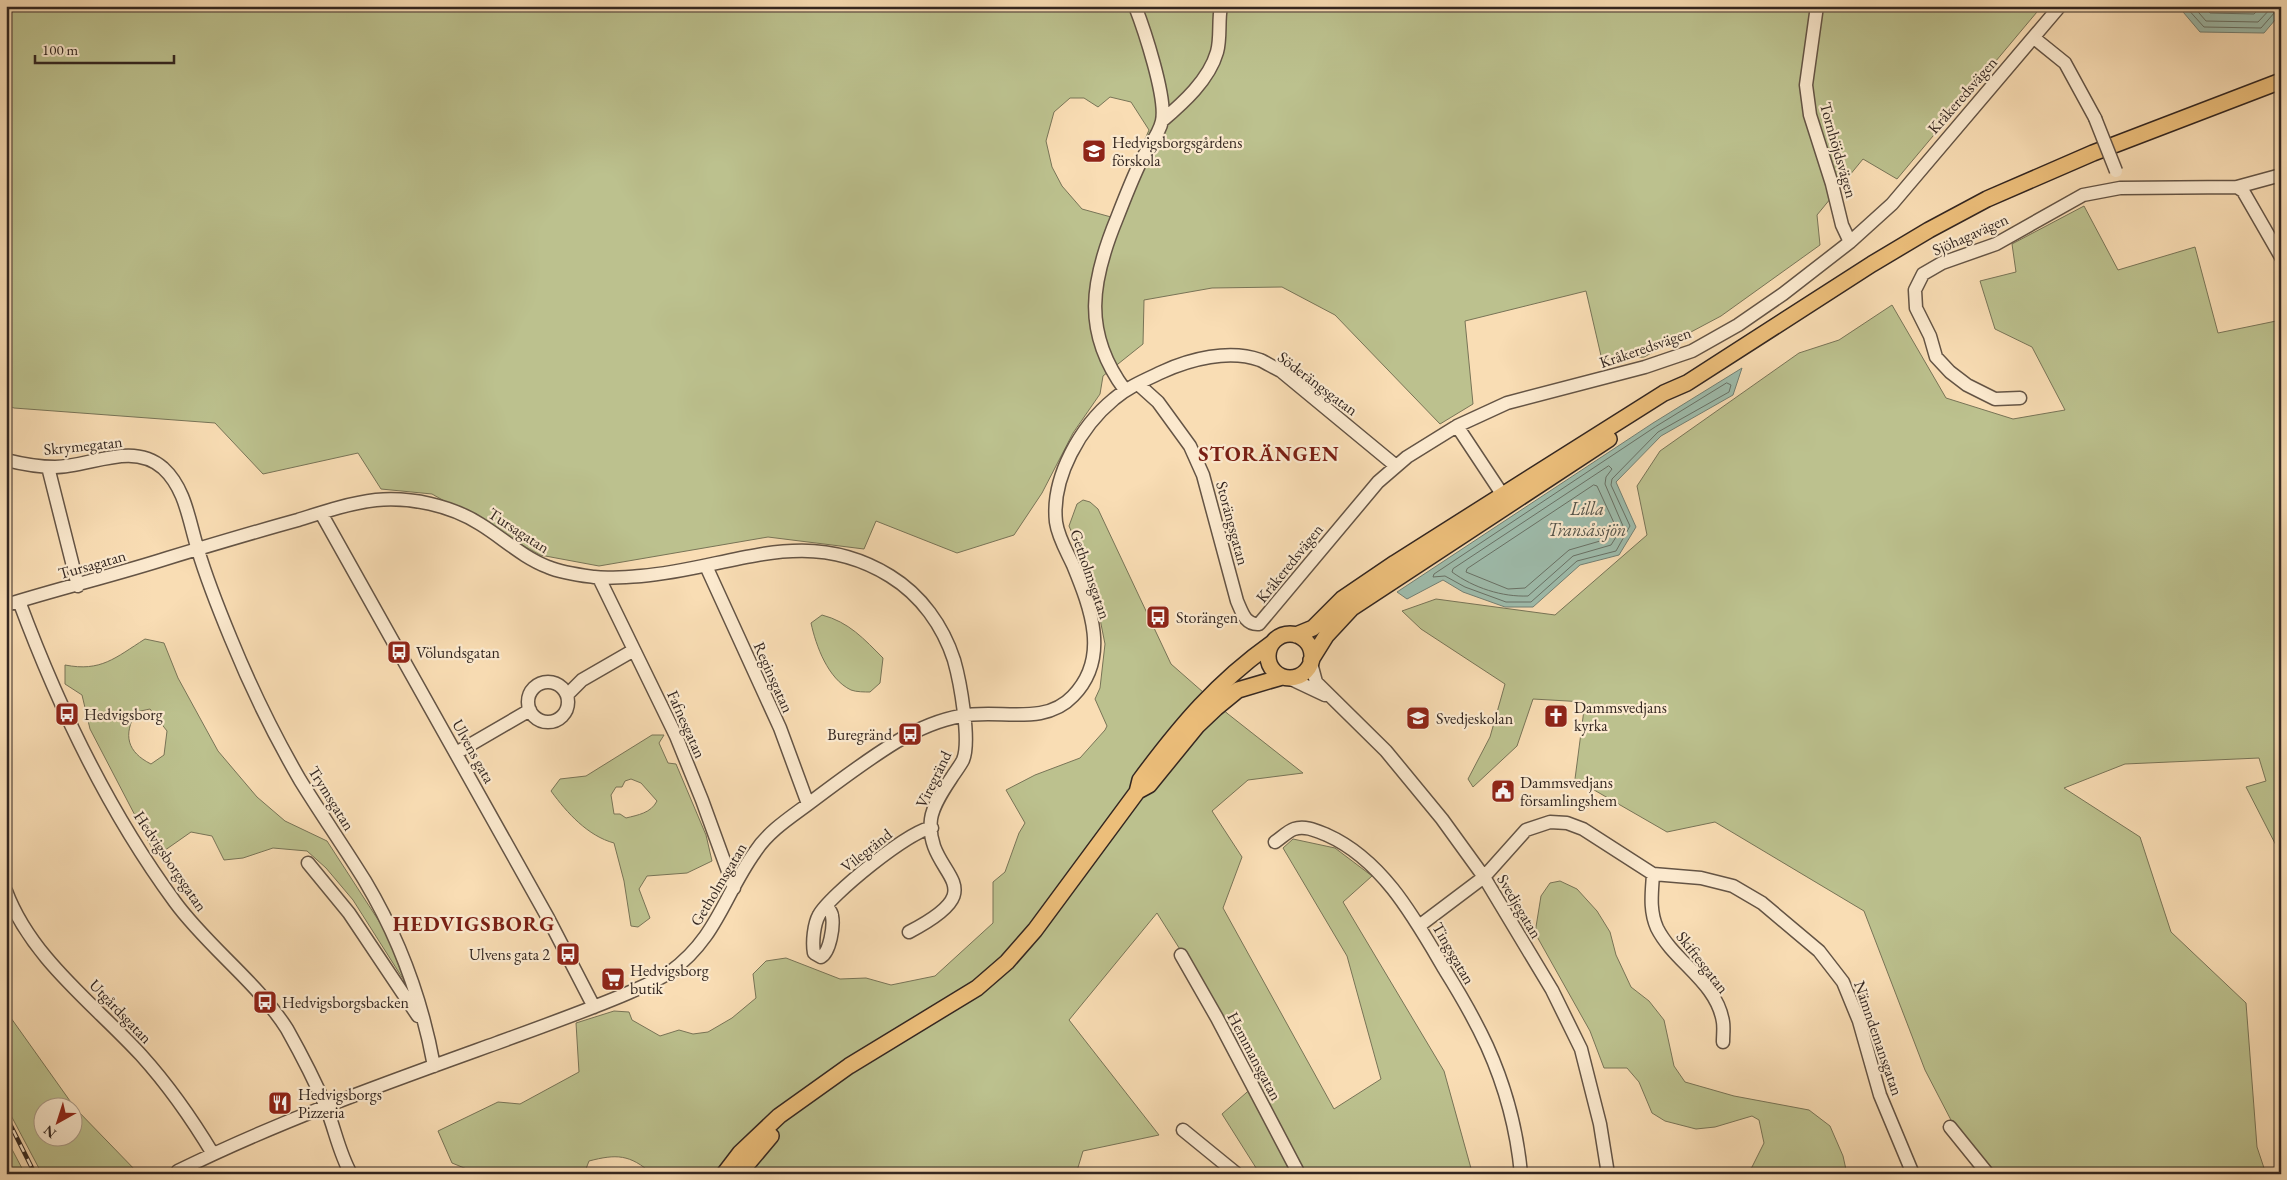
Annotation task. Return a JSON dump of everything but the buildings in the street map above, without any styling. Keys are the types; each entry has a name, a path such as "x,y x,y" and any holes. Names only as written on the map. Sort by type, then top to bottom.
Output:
{"main road":[{"path":"724,1174 762,1131 779,1116 849,1066 935,1016 977,988 1007,962 1035,930 1137,792 1148,785 1198,726 1238,690 1302,674 1326,636 1352,608 1506,499 1664,393 1687,383 1880,259 1987,199 2084,156 2281,81"},
{"path":"1137,792 1140,780 1188,717 1227,678 1282,635 1296,635 1314,628 1342,599 1506,499"},
{"path":"1296,635 1308,644 1311,661"},
{"path":"1272,643 1268,652 1269,662 1274,671 1286,677"},
{"path":"739,1174 795,1106"}],"street":[{"path":"1135,6 1156,75 1161,98 1162,121"},
{"path":"1125,390 1106,360 1099,342 1095,325 1097,276 1104,250 1138,166 1162,121 1182,104 1212,66 1217,51 1220,6"},
{"name":"Tornhöjdsvägen","path":"1817,6 1806,85 1810,115 1832,184 1842,225 1850,242"},
{"name":"Kråkeredsvägen","path":"1255,625 1262,622 1378,482 1396,466 1457,426 1507,403 1645,367 1692,350 1738,325 1850,242 1892,204 2060,6"},
{"path":"2034,38 2065,63 2095,118 2116,171 2120,188"},
{"name":"Sjöhagavägen","path":"2020,398 1994,399 1950,372 1936,356 1930,336 1916,308 1915,290 1924,274 1942,263 1996,244 2083,195 2120,188 2237,187 2281,175"},
{"path":"2237,187 2243,191 2281,257"},
{"name":"Söderängsgatan","path":"1125,390 1169,369 1194,360 1218,356 1259,360 1281,371 1396,466"},
{"name":"Storängsgatan","path":"1138,384 1158,402 1190,446 1203,475 1237,601 1244,618 1255,625"},
{"name":"Getholmsgatan","path":"179,1174 178,1172 213,1154 326,1107 594,1007 669,972 690,954 710,932 755,852 770,833 808,804 904,738 922,728 963,715 1040,714 1062,705 1087,680 1095,655 1094,638 1083,594 1056,524 1056,501 1066,463 1078,443 1104,408 1125,390"},
{"path":"1457,426 1506,499"},
{"name":"Skrymegatan","path":"6,460 48,467 82,464 111,457 131,456 150,460 162,468 175,482 184,500 197,549"},
{"path":"48,467 78,586"},
{"name":"Tursagatan","path":"6,605 78,586 321,513 376,500 410,500 446,508 477,522 516,550 551,569 599,578 666,574 757,553 807,552 841,556 878,569 912,593 935,620 948,644 954,661 959,678 963,715"},
{"name":"Ulvens gata","path":"321,513 552,926 594,1007"},
{"name":"Trymsgatan","path":"197,549 228,634 267,719 300,780 365,881 385,916 414,986 434,1066"},
{"name":"Reginsgatan","path":"706,566 780,728 808,804"},
{"name":"Fafnesgatan","path":"599,578 676,736 734,888"},
{"name":"Hedvigsborgsgatan","path":"19,601 46,671 82,746 149,865 193,924 265,1002 286,1028 326,1107 344,1162 351,1174"},
{"path":"567,695 582,680 634,650"},
{"name":"Svedjegatan","path":"1311,661 1316,682 1329,697 1386,751 1442,819 1484,877 1552,990 1581,1049 1600,1124 1608,1174"},
{"name":"Svedjegatan","path":"1286,677 1329,697"},
{"path":"545,682 558,684 567,695 568,706 565,713 553,721 539,720 530,710 529,697 532,690 545,682"},
{"path":"456,753 530,710"},
{"name":"Viregränd","path":"932,828 931,818 935,808 964,755 963,715"},
{"name":"Nämndemansgatan","path":"1419,926 1484,877 1526,830 1550,822 1567,823 1583,829 1653,874 1701,878 1733,886 1762,903 1819,951 1843,982 1858,1020 1880,1095 1913,1174"},
{"name":"Vilegränd","path":"826,906 852,880 887,853 914,834 926,828 932,828"},
{"path":"909,932 946,908 951,902 956,889 953,878 935,845 932,828"},
{"name":"Tingsgatan","path":"1275,842 1294,829 1312,829 1332,838 1362,857 1384,878 1419,926 1487,1046 1504,1092 1519,1151 1522,1174"},
{"path":"308,863 349,913 425,1026"},
{"name":"Skiftesgatan","path":"1653,874 1651,907 1657,926 1668,947 1697,975 1716,1002 1724,1022 1723,1042"},
{"name":"Utgårdsgatan","path":"6,891 42,952 141,1056 170,1090 213,1154"},
{"name":"Hemmansgatan","path":"1181,956 1217,1018 1299,1174"},
{"path":"1950,1127 1988,1174"},
{"path":"1183,1130 1237,1174"}],"green space":[{"path":"6,6 2042,6 1897,179 1863,159 1817,215 1820,245 1721,316 1644,357 1602,360 1586,291 1465,321 1473,404 1440,424 1335,315 1282,287 1212,288 1144,300 1143,344 1103,376 1100,394 1073,433 1042,493 1014,535 957,553 876,521 864,549 768,537 599,566 540,555 432,494 381,489 358,453 263,474 215,423 14,408 6,405","holes":["1110,97 1131,102 1149,130 1111,217 1082,209 1062,186 1052,167 1046,141 1054,112 1070,98 1084,98 1098,107"]},
{"path":"2084,206 2118,270 2195,247 2218,333 2281,320 2281,855 2246,787 2266,781 2259,758 2125,764 2064,788 2140,837 2171,932 2246,1003 2257,1147 2266,1174 1979,1174 1925,1070 1864,911 1715,822 1667,832 1575,779 1585,702 1533,699 1517,746 1473,787 1468,779 1490,737 1505,684 1421,629 1402,611 1436,599 1555,615 1647,535 1637,486 1660,451 1799,353 1839,340 1892,305 1946,398 2013,419 2065,410 2032,347 1995,329 1980,281 2016,272 2012,244"},
{"path":"1083,500 1090,502 1098,509 1171,664 1228,714 1303,773 1248,780 1212,811 1242,857 1223,908 1334,1109 1381,1079 1347,956 1283,848 1293,839 1335,848 1372,876 1343,902 1444,1071 1472,1172 1256,1174 1258,1171 1222,1114 1262,1079 1157,913 1069,1020 1159,1135 1083,1151 1076,1174 652,1174 630,1159 607,1157 589,1161 584,1174 479,1174 452,1163 438,1131 498,1102 520,1104 579,1072 576,1023 614,1011 629,1012 632,1020 660,1036 679,1030 693,1034 708,1032 732,1018 756,998 753,974 766,961 786,958 840,979 866,978 891,985 935,976 993,923 993,882 1005,872 1019,833 1025,823 1006,790 1035,775 1080,758 1107,726 1095,699 1100,688 1105,644 1092,579 1069,526 1077,504"},
{"path":"822,615 848,627 883,658 880,683 870,692 858,692 843,685 824,661 811,623"},
{"path":"145,639 164,643 178,678 218,751 257,797 285,821 327,841 386,932 405,982 353,900 326,868 307,851 273,848 243,858 224,860 212,836 191,832 161,853 152,848 90,729 82,695 65,684 65,665 88,667 98,665 107,662","holes":["150,709 167,731 164,755 151,764 132,748 129,728 136,712"]},
{"path":"652,735 664,735 659,743 668,763 676,764 706,835 712,861 687,873 647,876 639,889 650,918 638,927 631,926 624,881 614,843 595,835 579,823 551,791 560,779 586,776","holes":["631,779 641,783 657,801 654,805 644,813 626,818 620,814 614,814 611,795 616,787 622,787 625,781"]},
{"path":"1560,881 1577,889 1597,911 1610,932 1616,955 1631,987 1649,1001 1664,1020 1674,1066 1685,1082 1734,1096 1809,1110 1830,1126 1843,1156 1847,1174 1757,1174 1751,1169 1764,1143 1759,1120 1752,1116 1715,1127 1696,1129 1665,1121 1652,1113 1639,1082 1627,1068 1604,1068 1590,1031 1535,933 1541,896 1550,883"},
{"path":"6,1011 68,1098 32,1098 32,1148 82,1148 82,1115 139,1174 42,1174 6,1106"},
{"path":"6,1138 25,1174 6,1174"}],"water":[{"path":"2178,6 2281,6 2281,13 2264,33 2200,32"},
{"name":"Lilla Transåssjön","path":"1742,368 1733,395 1661,436 1616,482 1636,527 1619,555 1580,565 1533,607 1505,607 1463,592 1443,580 1407,599 1397,592 1653,423"}],"waterway":[{"path":"6,1164 12,1174"}],"railway":[{"path":"6,1116 35,1174"}],"place":[{"name":"Hedvigsborgsgårdens förskola","path":"1094,151"},
{"name":"Storängen","path":"1158,617"},
{"name":"Völundsgatan","path":"399,652"},
{"name":"Hedvigsborg","path":"67,714"},
{"name":"Dammsvedjans kyrka","path":"1556,716"},
{"name":"Svedjeskolan","path":"1418,718"},
{"name":"Buregränd","path":"910,734"},
{"name":"Dammsvedjans församlingshem","path":"1503,791"},
{"name":"Ulvens gata 2","path":"568,954"},
{"name":"Hedvigsborg butik","path":"613,979"},
{"name":"Hedvigsborgsbacken","path":"265,1002"},
{"name":"Hedvigsborgs Pizzeria","path":"280,1103"}],"district":[{"name":"STORÄNGEN","path":"1269,454"},
{"name":"HEDVIGSBORG","path":"474,924"}]}
